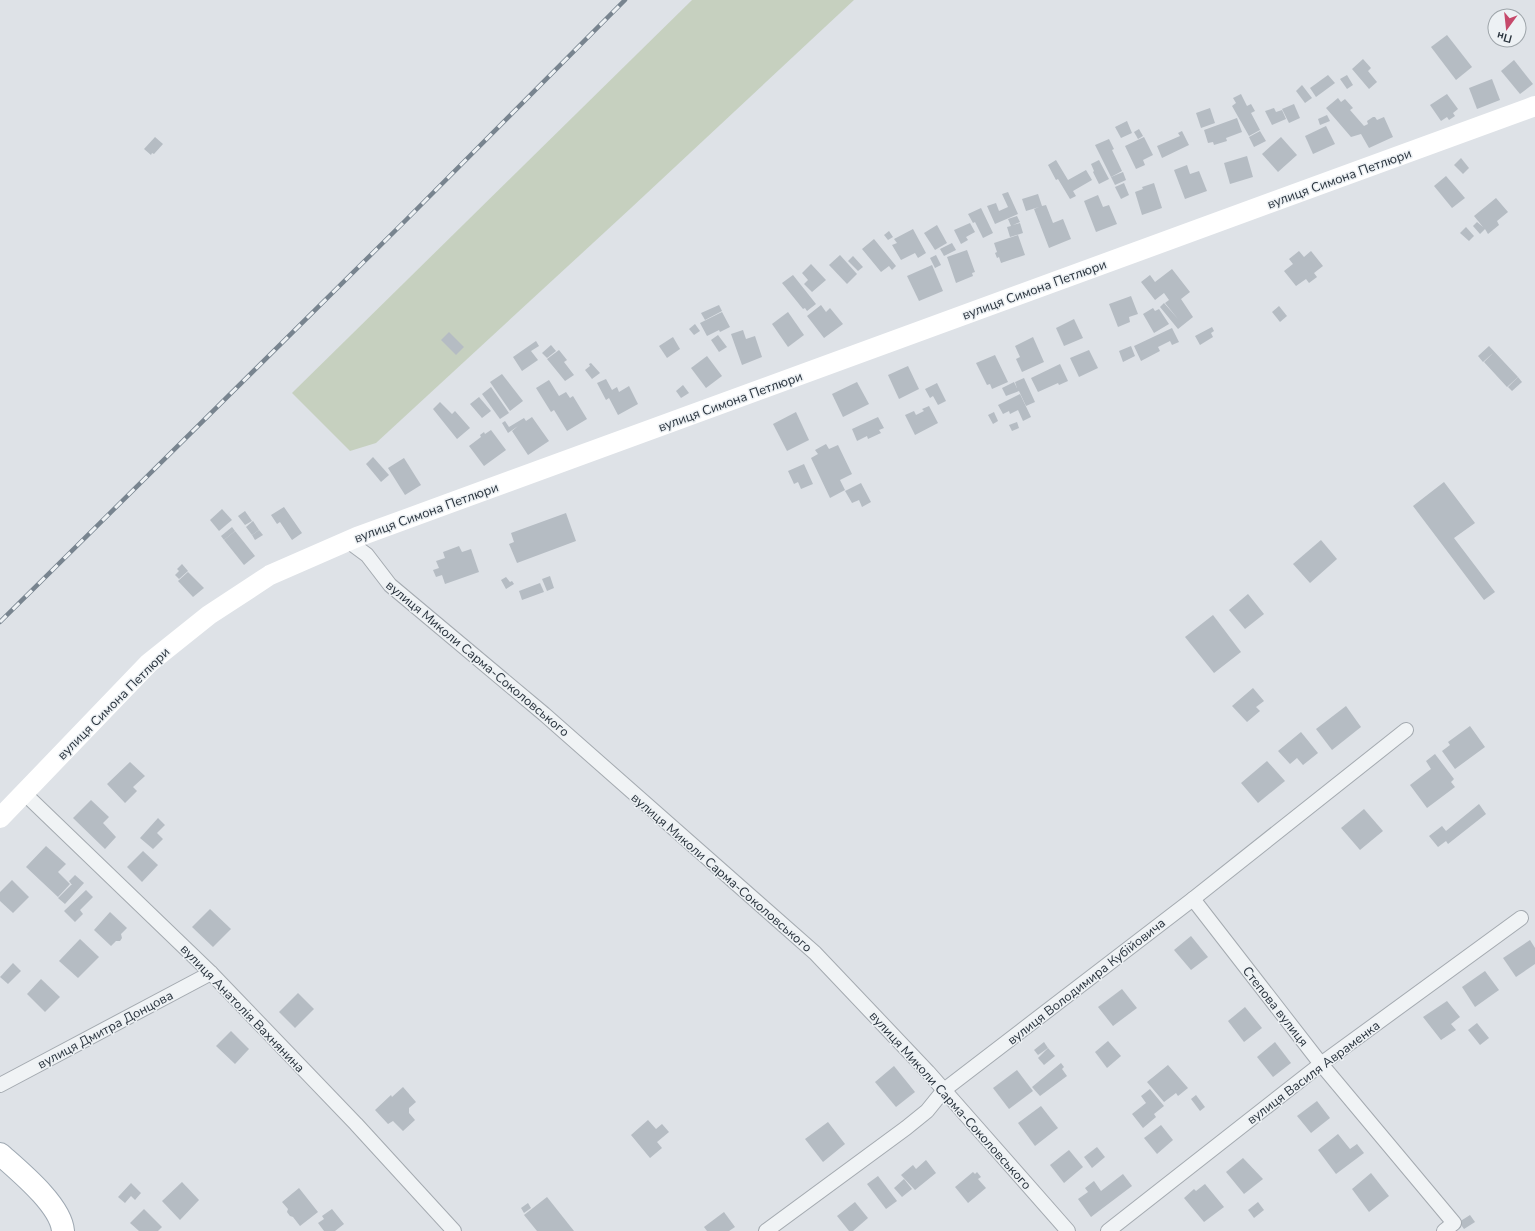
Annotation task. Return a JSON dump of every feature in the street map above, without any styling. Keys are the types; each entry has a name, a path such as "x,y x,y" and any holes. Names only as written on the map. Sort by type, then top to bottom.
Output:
{"main road":[{"path":"0,1154 29,1180 55,1210 63,1231"}],"street":[{"name":"вулиця Симона Петлюри","path":"0,818 149,663 209,614 270,575 348,541 1535,106"},
{"name":"вулиця Миколи Сарма-Соколовського","path":"348,541 367,555 390,584 544,714 815,954 944,1090 1068,1231"},
{"name":"вулиця Володимира Кубійовича","path":"766,1231 906,1128 927,1111 944,1090 1193,899 1406,730"},
{"name":"вулиця Анатолія Вахнянина","path":"24,793 211,973 356,1124 454,1231"},
{"name":"Степова вулиця","path":"1193,899 1449,1227"},
{"name":"вулиця Василя Авраменка","path":"1108,1231 1321,1064 1521,918"},
{"name":"вулиця Дмитра Донцова","path":"0,1084 211,973"}],"green space":[{"path":"692,0 854,0 376,443 350,451 292,393"}],"building":[{"path":"1447,35 1472,67 1456,80 1431,47"},
{"path":"1363,59 1371,68 1368,71 1377,82 1369,89 1352,69"},
{"path":"1514,60 1533,84 1520,94 1501,71"},
{"path":"1328,75 1335,83 1316,97 1310,88"},
{"path":"1347,75 1353,85 1347,89 1340,79"},
{"path":"1492,79 1500,100 1477,109 1469,88"},
{"path":"1302,85 1312,98 1305,103 1296,91"},
{"path":"1241,94 1247,106 1251,104 1255,111 1251,113 1260,130 1249,136 1232,106 1236,103 1233,98"},
{"path":"1447,94 1458,109 1453,113 1455,116 1449,120 1447,117 1441,121 1430,105"},
{"path":"1338,98 1341,102 1345,99 1353,108 1350,110 1364,126 1368,124 1367,121 1373,117 1377,120 1384,117 1393,137 1369,148 1361,134 1351,137 1326,108"},
{"path":"1294,104 1300,118 1289,123 1282,109"},
{"path":"1210,108 1215,123 1201,128 1196,113"},
{"path":"1274,108 1276,112 1282,110 1286,119 1272,125 1265,111"},
{"path":"1327,115 1330,121 1320,125 1318,119"},
{"path":"1237,118 1242,132 1226,138 1227,141 1214,145 1213,142 1208,143 1204,130"},
{"path":"1127,121 1132,133 1121,138 1115,127"},
{"path":"1326,126 1335,144 1313,154 1305,136"},
{"path":"1139,129 1143,136 1138,139 1134,132"},
{"path":"1182,131 1189,145 1162,158 1157,146 1180,136 1178,133"},
{"path":"1260,131 1266,141 1254,147 1249,137"},
{"path":"155,137 163,144 154,154 152,153 151,155 144,149"},
{"path":"1144,137 1153,155 1143,160 1145,165 1136,169 1125,146"},
{"path":"1281,137 1297,155 1278,172 1262,154"},
{"path":"1109,139 1114,149 1112,150 1122,171 1111,177 1095,145"},
{"path":"1247,156 1253,177 1230,184 1224,163"},
{"path":"1461,158 1469,168 1463,174 1454,165"},
{"path":"1056,160 1068,180 1086,170 1092,180 1073,191 1076,196 1070,199 1058,179 1056,180 1048,165"},
{"path":"1099,160 1109,179 1099,184 1091,164"},
{"path":"1187,165 1190,174 1199,171 1207,191 1185,199 1174,170"},
{"path":"1123,172 1126,180 1115,185 1111,177"},
{"path":"1446,176 1465,198 1452,208 1434,186"},
{"path":"1124,183 1129,195 1121,199 1115,187"},
{"path":"1154,183 1162,208 1142,215 1135,192 1143,189 1142,187"},
{"path":"1008,192 1018,214 995,224 987,206 996,203 999,211 1008,207 1002,194"},
{"path":"1038,194 1042,206 1046,205 1053,223 1063,219 1071,239 1049,248 1034,209 1039,207 1026,211 1022,199"},
{"path":"1098,195 1103,207 1109,205 1117,224 1096,232 1084,201"},
{"path":"1496,198 1508,212 1497,221 1499,225 1488,234 1485,229 1480,234 1473,226 1477,222 1483,227 1474,216"},
{"path":"981,208 993,233 983,238 975,222 973,223 968,214"},
{"path":"1017,216 1020,222 1013,225 1020,223 1023,233 1010,237 1007,227 1011,226 1008,219"},
{"path":"970,223 975,232 966,237 968,240 961,244 954,230"},
{"path":"937,225 947,243 935,250 924,233"},
{"path":"1466,227 1474,236 1469,241 1460,233"},
{"path":"913,229 926,253 918,258 915,253 901,260 892,245 897,243 894,239"},
{"path":"889,231 893,237 888,240 884,235"},
{"path":"1018,235 1025,255 1001,263 999,257 997,258 995,253 997,252 994,243"},
{"path":"874,239 896,266 892,270 889,266 881,272 862,249"},
{"path":"952,243 956,250 944,256 940,249"},
{"path":"967,250 975,272 972,273 973,276 956,283 947,257"},
{"path":"1299,251 1304,257 1311,251 1323,266 1314,273 1317,277 1309,283 1306,279 1296,286 1284,271 1293,264 1289,259"},
{"path":"840,255 857,274 847,284 829,265"},
{"path":"936,255 941,265 935,268 930,258"},
{"path":"853,256 863,267 858,271 848,261"},
{"path":"811,264 826,280 812,292 804,284 808,280 802,273"},
{"path":"932,265 943,291 919,301 907,276"},
{"path":"1172,269 1190,292 1181,299 1193,317 1178,329 1160,307 1164,303 1178,319 1165,303 1169,300 1164,293 1155,300 1141,282 1150,275 1155,282"},
{"path":"793,275 816,304 807,311 805,308 803,309 782,283"},
{"path":"1131,296 1138,314 1129,317 1130,322 1118,327 1109,304"},
{"path":"719,305 722,311 705,320 701,313"},
{"path":"821,305 826,312 830,308 843,324 824,338 807,316"},
{"path":"1279,306 1287,316 1280,322 1272,312"},
{"path":"1153,308 1155,311 1159,309 1169,324 1154,333 1143,314"},
{"path":"722,312 730,327 720,332 719,330 707,336 700,323"},
{"path":"788,312 804,335 788,347 772,324"},
{"path":"1074,319 1083,338 1064,346 1056,328"},
{"path":"695,324 700,331 694,335 689,329"},
{"path":"1212,327 1214,331 1211,333 1213,337 1200,345 1195,336"},
{"path":"1172,328 1179,342 1172,345 1170,341 1158,347 1160,351 1141,361 1134,346"},
{"path":"743,330 746,339 755,336 762,357 742,365 731,334"},
{"path":"449,332 464,347 456,355 441,340"},
{"path":"718,335 727,347 719,352 711,340"},
{"path":"673,337 680,349 667,358 659,346"},
{"path":"1033,337 1044,362 1022,372 1016,359 1020,357 1015,346"},
{"path":"536,341 539,346 531,351 538,360 522,371 513,357"},
{"path":"551,345 556,351 547,358 542,353"},
{"path":"1131,346 1135,356 1123,362 1119,351"},
{"path":"1489,346 1518,377 1507,387 1484,362 1493,353 1483,362 1478,356"},
{"path":"559,350 567,360 564,362 574,375 565,381 547,359"},
{"path":"1089,350 1098,368 1079,377 1070,358"},
{"path":"995,355 1008,382 992,389 990,384 987,385 976,363"},
{"path":"707,356 722,376 706,388 691,368"},
{"path":"591,363 600,373 592,379 585,370"},
{"path":"1060,364 1068,381 1059,385 1058,383 1038,392 1031,378"},
{"path":"908,366 919,389 899,399 888,375"},
{"path":"502,374 523,401 510,411 490,382"},
{"path":"1518,377 1522,382 1512,391 1508,387"},
{"path":"1024,378 1035,402 1026,406 1019,391 1006,396 1002,388 1014,382 1017,388 1015,382"},
{"path":"606,379 612,390 617,387 619,392 629,386 638,404 618,415 609,398 606,400 597,383"},
{"path":"549,380 559,396 566,392 570,398 573,396 587,419 567,431 554,410 551,412 536,388"},
{"path":"857,382 869,404 843,417 832,394"},
{"path":"937,383 946,401 938,405 933,396 930,398 925,389"},
{"path":"683,385 689,393 681,398 676,391"},
{"path":"491,387 509,413 500,419 482,394"},
{"path":"1020,394 1031,417 1023,421 1018,410 1010,414 1009,411 1003,414 998,405"},
{"path":"479,397 491,411 482,418 470,404"},
{"path":"440,402 452,414 455,411 470,428 457,439 433,409"},
{"path":"929,406 938,423 915,435 905,415 914,411 916,415 924,411 922,409"},
{"path":"796,412 809,440 787,451 773,424"},
{"path":"994,412 998,421 993,424 988,415"},
{"path":"532,417 549,441 528,455 512,431 518,426 508,433 502,423 505,421 509,427 524,418 526,421"},
{"path":"878,417 884,428 879,430 881,433 868,439 867,436 857,441 852,429"},
{"path":"1017,422 1019,428 1012,431 1009,425"},
{"path":"491,430 506,450 484,466 469,446 481,437 480,435 484,432 485,434"},
{"path":"826,444 829,449 838,445 852,474 840,480 845,490 830,498 811,458 818,454 815,450"},
{"path":"373,457 389,475 381,482 366,464"},
{"path":"404,458 421,485 405,495 388,468"},
{"path":"804,464 813,484 801,489 798,482 794,484 788,471"},
{"path":"1444,482 1475,523 1454,538 1495,592 1484,600 1413,506"},
{"path":"861,483 871,502 862,507 859,500 852,503 845,491"},
{"path":"284,507 302,533 292,540 280,522 277,524 271,515"},
{"path":"222,509 232,520 219,531 210,520"},
{"path":"245,511 252,521 245,525 238,516"},
{"path":"566,513 576,541 517,563 509,544 514,542 511,533"},
{"path":"253,521 259,530 252,535 246,527"},
{"path":"232,527 235,531 224,540 221,536"},
{"path":"259,530 263,535 255,540 252,535"},
{"path":"235,531 255,556 244,565 224,540"},
{"path":"1321,540 1337,559 1310,583 1293,564"},
{"path":"459,546 462,552 471,549 479,572 445,584 442,575 436,577 433,570 439,568 436,561 445,558 443,552"},
{"path":"182,564 188,571 179,579 175,575 179,571 177,569"},
{"path":"188,572 204,588 193,597 178,581"},
{"path":"550,576 554,588 547,591 542,579"},
{"path":"506,577 514,584 506,589 501,580"},
{"path":"540,583 544,592 522,600 519,591"},
{"path":"1248,594 1264,614 1245,629 1229,610"},
{"path":"1213,615 1241,652 1214,673 1185,637"},
{"path":"1253,688 1264,701 1256,707 1260,711 1247,722 1232,706"},
{"path":"1346,706 1361,727 1332,750 1316,729"},
{"path":"1470,726 1485,747 1455,769 1442,751 1450,745 1448,742"},
{"path":"1301,732 1318,753 1303,765 1297,758 1290,764 1278,751"},
{"path":"1435,754 1454,779 1451,782 1455,787 1427,808 1410,785 1431,769 1426,761"},
{"path":"1267,761 1285,781 1258,803 1241,783"},
{"path":"130,762 145,776 133,787 137,791 125,803 107,784"},
{"path":"91,800 109,817 103,823 116,837 105,849 73,818"},
{"path":"1479,804 1486,814 1448,844 1446,841 1438,847 1429,836 1442,826 1446,831"},
{"path":"1364,809 1383,831 1360,850 1341,828"},
{"path":"158,818 165,825 157,833 163,839 153,849 140,838"},
{"path":"46,846 66,864 58,872 70,884 58,897 26,867"},
{"path":"143,851 158,865 142,882 127,867"},
{"path":"75,875 84,883 65,904 58,898 72,885 69,881"},
{"path":"12,880 29,897 13,913 0,901 0,892"},
{"path":"86,890 93,897 80,910 83,914 75,922 64,911"},
{"path":"210,909 231,929 213,947 192,927"},
{"path":"110,912 127,928 121,934 122,938 120,941 116,941 111,946 94,930"},
{"path":"1191,936 1208,957 1191,970 1174,950"},
{"path":"80,939 99,957 78,978 59,961"},
{"path":"1530,940 1535,948 1535,964 1516,977 1503,958"},
{"path":"13,963 21,971 8,984 0,977"},
{"path":"1485,971 1499,990 1475,1007 1462,987"},
{"path":"41,979 60,997 45,1012 27,994"},
{"path":"1122,989 1137,1008 1113,1026 1098,1007"},
{"path":"298,993 314,1009 295,1028 279,1012"},
{"path":"1447,1001 1460,1017 1451,1024 1456,1030 1441,1040 1423,1017"},
{"path":"1245,1007 1262,1028 1244,1042 1228,1021"},
{"path":"1477,1023 1489,1038 1480,1045 1468,1030"},
{"path":"231,1031 249,1049 235,1064 216,1046"},
{"path":"1108,1041 1121,1056 1107,1068 1095,1052"},
{"path":"1044,1042 1048,1048 1038,1055 1034,1050"},
{"path":"1275,1042 1291,1063 1273,1077 1257,1057"},
{"path":"1048,1048 1055,1056 1044,1065 1038,1058"},
{"path":"1061,1063 1064,1067 1062,1069 1067,1076 1040,1096 1032,1087"},
{"path":"1168,1065 1188,1088 1178,1096 1176,1093 1164,1102 1147,1082"},
{"path":"894,1066 915,1092 896,1107 875,1082"},
{"path":"1017,1070 1033,1091 1009,1109 993,1088"},
{"path":"403,1087 416,1102 409,1108 409,1113 415,1120 403,1131 393,1121 388,1124 375,1110 391,1095 392,1097"},
{"path":"1150,1089 1164,1106 1154,1114 1156,1117 1143,1128 1132,1114 1146,1103 1141,1096"},
{"path":"1196,1095 1205,1107 1200,1111 1191,1099"},
{"path":"1317,1101 1330,1118 1311,1133 1297,1116"},
{"path":"1041,1106 1058,1128 1035,1146 1018,1123"},
{"path":"648,1120 656,1129 662,1124 669,1132 657,1142 662,1148 650,1158 631,1135"},
{"path":"828,1122 845,1144 823,1162 805,1139"},
{"path":"1161,1125 1173,1140 1157,1154 1144,1138"},
{"path":"1338,1134 1350,1149 1357,1144 1364,1153 1336,1174 1318,1150"},
{"path":"1097,1147 1105,1157 1092,1168 1084,1157"},
{"path":"1069,1150 1083,1167 1064,1183 1050,1165"},
{"path":"1243,1158 1263,1179 1244,1194 1226,1172"},
{"path":"926,1160 936,1173 915,1190 901,1175 913,1165 916,1169"},
{"path":"973,1172 975,1174 977,1172 981,1177 978,1179 986,1188 968,1203 955,1187"},
{"path":"1371,1173 1389,1196 1369,1212 1352,1189"},
{"path":"1123,1174 1132,1186 1091,1217 1078,1199 1088,1192 1085,1188 1094,1181 1101,1191"},
{"path":"878,1176 897,1201 886,1209 867,1184"},
{"path":"904,1179 912,1189 902,1197 894,1188"},
{"path":"182,1182 199,1200 180,1220 162,1201"},
{"path":"131,1183 141,1193 135,1200 131,1196 125,1203 118,1197"},
{"path":"1205,1184 1224,1207 1204,1222 1184,1198 1194,1189 1196,1191"},
{"path":"299,1188 318,1212 300,1226 287,1212 288,1209 282,1202"},
{"path":"547,1197 574,1231 537,1231 524,1215"},
{"path":"855,1202 868,1218 853,1231 849,1231 837,1216"},
{"path":"1258,1202 1264,1210 1254,1218 1248,1210"},
{"path":"528,1203 531,1208 524,1213 521,1208"},
{"path":"144,1209 162,1227 158,1231 139,1231 130,1223"},
{"path":"332,1209 344,1224 335,1231 324,1231 318,1223 324,1219 322,1216"},
{"path":"724,1212 735,1227 729,1231 707,1231 704,1227"},
{"path":"1470,1215 1475,1222 1464,1229 1459,1222"}],"railway":[{"path":"0,622 403,223 625,0"}]}
